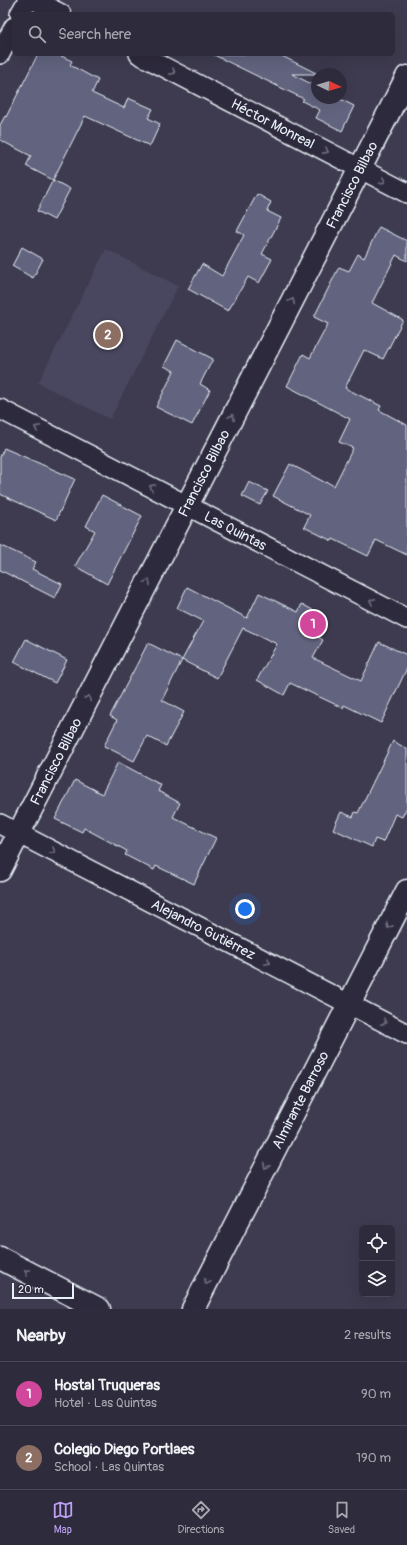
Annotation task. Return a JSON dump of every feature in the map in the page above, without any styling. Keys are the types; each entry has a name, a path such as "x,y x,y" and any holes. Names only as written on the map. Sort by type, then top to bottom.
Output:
{"street":[{"path":"21,12 28,0"},
{"path":"34,0 57,12"},
{"path":"0,54 12,31"},
{"name":"Héctor Monreal","path":"142,56 407,193"},
{"name":"Francisco Bilbao","path":"0,870 9,829 187,505 407,76"},
{"name":"Las Quintas","path":"0,409 407,619"},
{"name":"Alejandro Gutiérrez","path":"9,829 407,1034"},
{"name":"Almirante Barroso","path":"192,1309 407,891"},
{"path":"0,1258 99,1309"}],"shaded area":[{"path":"106,249 178,286 110,419 38,383"}],"building":[{"path":"37,56 61,56 72,61 70,65 98,80 92,93 124,108 128,98 153,109 148,118 160,124 150,146 85,116 53,180 26,166 31,156 0,140 0,125 5,116 6,117"},
{"path":"216,56 282,56 311,70 311,74 292,74 311,84 311,104 347,104 347,102 354,106 342,131 316,118 320,110 302,101 304,99"},
{"path":"53,180 70,189 54,220 37,211"},
{"path":"257,194 271,202 267,211 281,218 262,254 272,259 259,283 248,277 228,311 188,289 202,264 222,276 244,235 237,231"},
{"path":"379,227 407,241 407,261 396,255 372,303 403,320 383,359 364,350 345,388 381,406 379,410 407,425 407,555 376,540 368,556 333,539 332,541 304,527 310,515 273,496 290,464 334,486 353,448 339,442 350,419 287,386 303,354 310,358 328,324 314,317 339,267 349,271 358,254 364,258"},
{"path":"22,247 43,259 33,278 12,266"},
{"path":"177,340 213,359 200,384 210,390 192,425 156,407 174,371 164,366"},
{"path":"4,448 75,479 56,520 0,494 0,457"},
{"path":"249,482 268,491 260,505 242,496"},
{"path":"102,495 142,516 107,584 75,566 95,531 86,526"},
{"path":"0,545 36,562 32,569 62,584 55,598 0,570"},
{"path":"187,587 247,618 259,593 298,612 302,604 325,617 315,635 323,640 313,658 361,681 379,642 407,655 407,668 381,723 344,705 343,708 290,683 284,695 257,680 277,644 243,628 217,678 182,660 203,621 177,608"},
{"path":"26,639 67,660 55,683 14,662"},
{"path":"148,643 182,660 162,700 184,712 166,746 147,736 134,761 104,746 117,720 110,716"},
{"path":"393,741 407,749 407,807 402,817 395,814 383,842 375,839 372,847 333,829 341,812 353,817 355,812 358,813"},
{"path":"118,762 161,785 158,791 180,803 173,817 216,838 194,884 156,866 154,870 125,855 127,851 84,828 82,832 55,819 75,780 102,794"}],"place":[{"name":"Colegio Diego Portlaes","path":"108,335"},
{"name":"Hostal Truqueras","path":"313,624"}]}
